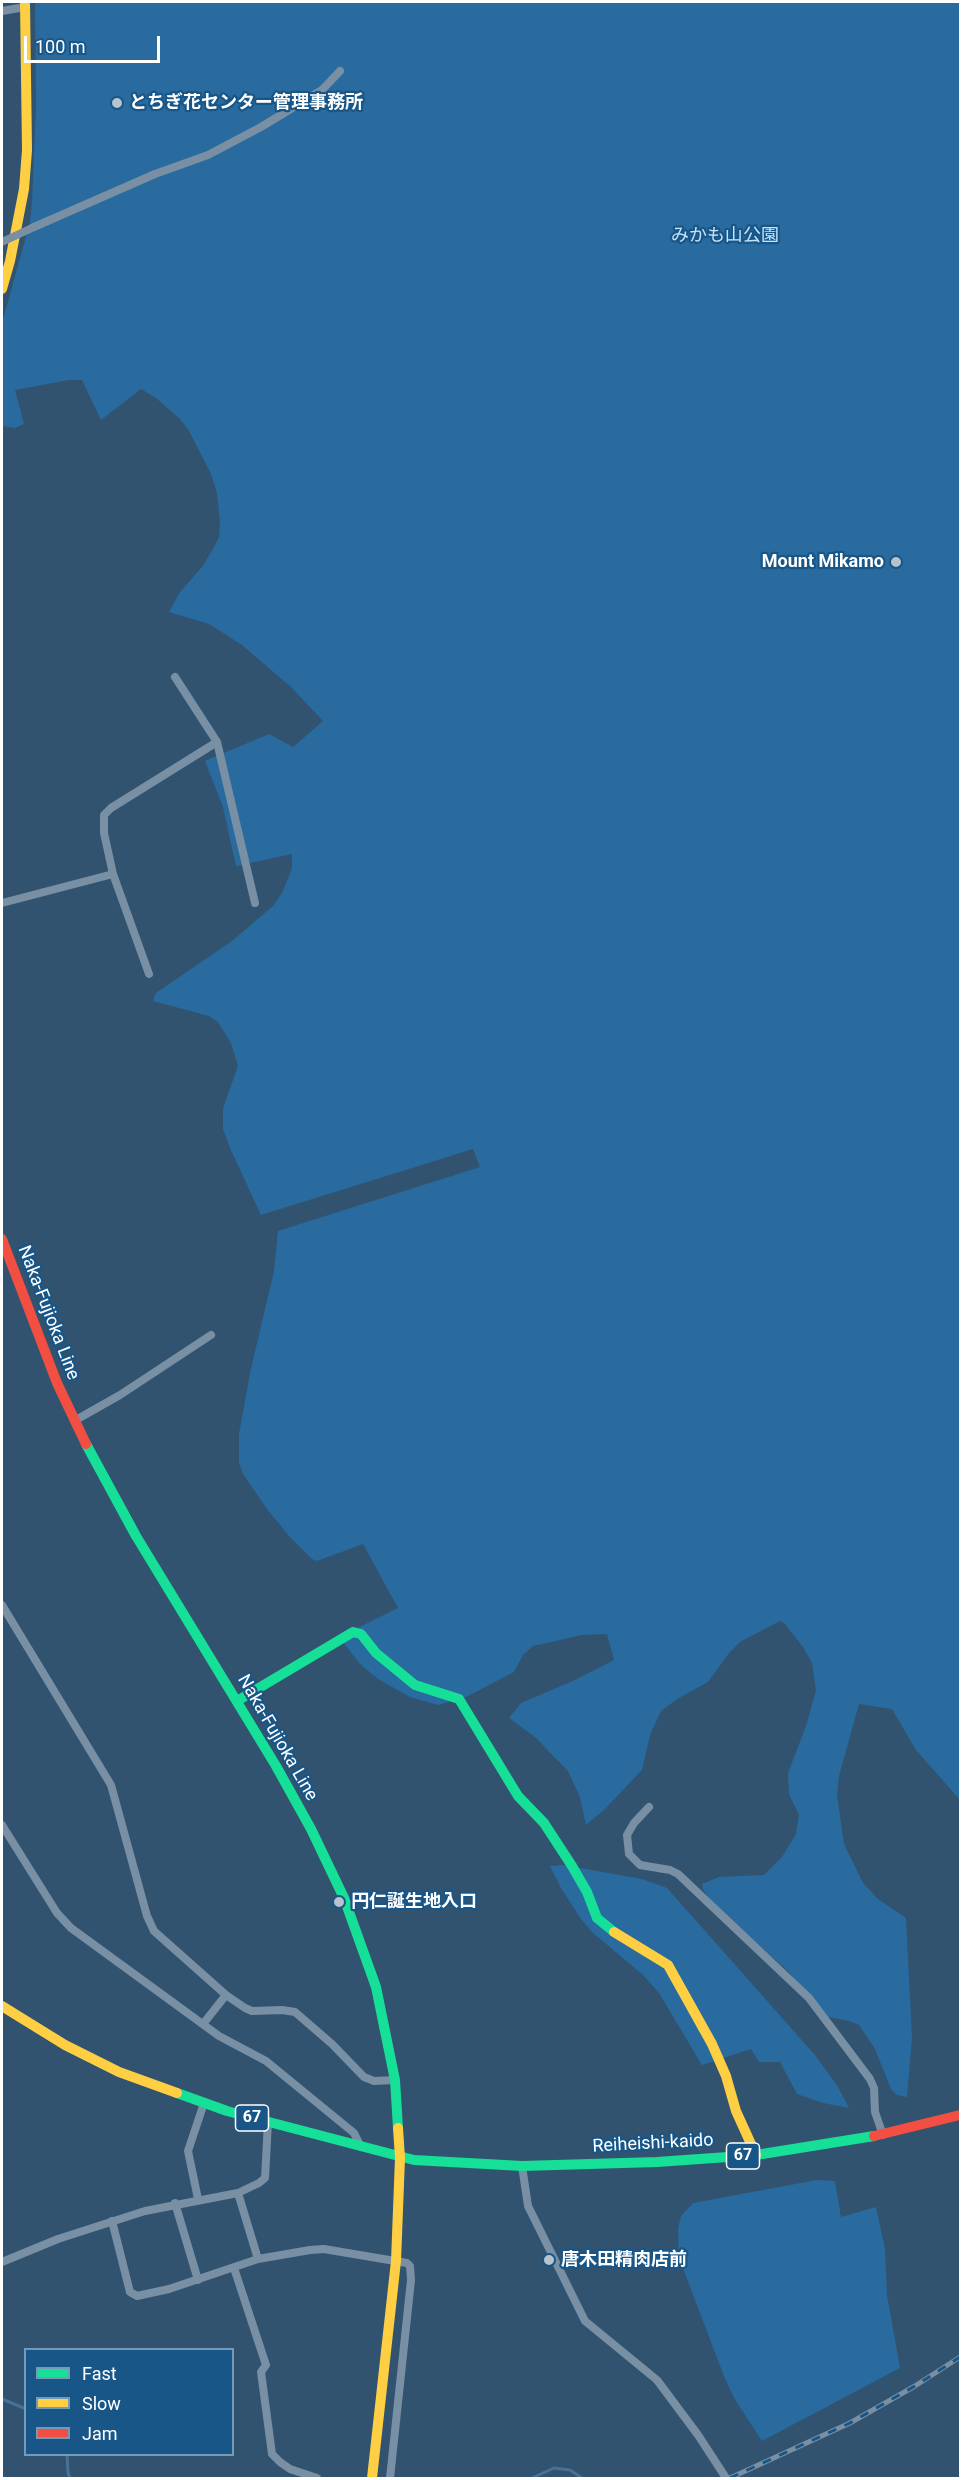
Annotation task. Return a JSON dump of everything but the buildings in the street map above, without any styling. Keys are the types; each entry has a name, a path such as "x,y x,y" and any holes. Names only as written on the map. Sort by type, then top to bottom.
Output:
{"main road":[{"path":"2,289 24,189 27,150 25,4"},
{"name":"Naka-Fujioka Line","path":"2,1239 74,1421 136,1536 237,1701 311,1829 344,1898 376,1986 395,2080 400,2158 394,2289 372,2478"},
{"path":"237,1701 353,1632 362,1634 376,1653 415,1685 459,1699 518,1796 544,1823 572,1866 587,1892 597,1918 612,1931 668,1965 712,2044 726,2076 736,2110 756,2155"},
{"name":"67","path":"2,2006 103,2066 204,2103 400,2158 522,2166"},
{"name":"Reiheishi-kaido","path":"522,2166 657,2162 756,2155 883,2135 960,2115"}],"street":[{"path":"2,11 25,4"},
{"path":"2,242 155,174 208,155 261,127 322,90 340,71"},
{"path":"175,677 217,742 255,903"},
{"path":"150,974 113,873 104,833 104,815 111,808 217,742"},
{"path":"2,903 113,873"},
{"path":"74,1421 120,1395 211,1335"},
{"path":"2,1605 111,1785 147,1916 154,1931 226,1995 252,2011 295,2012 332,2044 364,2077 374,2081 395,2080"},
{"path":"649,1807 634,1823 627,1835 629,1854 640,1865 670,1870 678,1874 809,1998 870,2079 873,2088 874,2112 883,2135"},
{"path":"2,1825 57,1913 71,1928 228,2042 266,2061 354,2133 361,2147"},
{"path":"203,2024 226,1995"},
{"path":"198,2199 188,2151 204,2103"},
{"path":"2,2262 58,2239 112,2221 175,2203 238,2193 266,2178 268,2122"},
{"path":"522,2166 528,2206 585,2321 599,2335 657,2380 698,2435 726,2478"},
{"path":"238,2193 258,2259"},
{"path":"175,2203 198,2280"},
{"path":"112,2221 131,2294 137,2296 198,2280 258,2259 324,2249 396,2260 410,2266 411,2280 390,2478"},
{"path":"234,2268 266,2366 261,2372 272,2454 290,2469 317,2478"}],"green space":[{"name":"みかも山公園","path":"35,2 960,2 960,1800 916,1750 892,1709 859,1704 839,1776 837,1795 844,1844 863,1883 878,1899 906,1918 912,2037 907,2097 897,2095 891,2089 875,2049 859,2025 824,2016 809,2004 790,1973 713,1904 703,1889 702,1884 719,1877 764,1875 782,1857 796,1834 799,1815 789,1794 788,1773 806,1726 816,1691 812,1663 785,1624 780,1621 740,1642 708,1682 677,1699 661,1711 650,1735 642,1770 603,1811 586,1825 580,1797 568,1771 535,1737 509,1718 521,1703 614,1660 607,1634 582,1635 533,1646 523,1655 514,1672 466,1697 438,1705 410,1697 378,1679 360,1664 339,1637 398,1608 363,1544 317,1561 312,1559 267,1509 243,1474 239,1463 239,1434 250,1373 274,1271 278,1231 480,1167 473,1149 261,1215 223,1129 223,1108 238,1066 231,1043 218,1022 209,1016 153,1001 156,993 232,941 273,906 282,893 292,868 292,854 236,866 223,807 205,761 269,734 293,747 323,721 291,687 242,645 209,624 169,612 180,592 202,567 213,549 219,537 220,523 217,493 211,474 189,431 179,418 156,398 141,389 101,420 82,380 69,380 15,390 24,424 15,428 2,426 2,323 30,222 32,202 36,107"},
{"path":"563,1865 642,1879 667,1888 815,2055 838,2087 849,2108 823,2103 797,2094 780,2062 759,2062 751,2049 702,2065 659,1993 643,1975 592,1932 581,1919 550,1866"},
{"path":"817,2180 835,2181 841,2217 876,2207 885,2249 887,2295 900,2368 762,2441 734,2398 724,2376 679,2258 678,2229 681,2216 693,2203"}],"waterway":[{"path":"2,2399 24,2408"},
{"path":"67,2456 70,2478"},
{"path":"532,2478 554,2468 570,2470 582,2478"}],"railway":[{"path":"730,2478 850,2423 960,2357"}],"traffic: fast":[{"path":"86,1444 136,1536 276,1766 311,1829 344,1898 376,1987 395,2080 398,2128"},
{"path":"237,1701 353,1632 361,1634 376,1653 415,1685 459,1699 518,1796 544,1823 572,1866 587,1892 597,1918 614,1932"},
{"path":"177,2093 227,2111 414,2160 522,2166 657,2162 756,2155 874,2136"}],"traffic: slow":[{"path":"2,289 24,189 27,150 25,2"},
{"path":"614,1932 668,1965 712,2044 726,2076 736,2111 756,2155"},
{"path":"2,2006 65,2045 119,2072 177,2093"},
{"path":"372,2478 396,2261 400,2158 398,2128"}],"traffic: jam":[{"path":"2,1239 57,1383 86,1444"},
{"path":"874,2136 960,2115"}],"place":[{"name":"とちぎ花センター管理事務所","path":"117,103"},
{"name":"Mount Mikamo","path":"896,562"},
{"name":"円仁誕生地入口","path":"339,1902"},
{"name":"唐木田精肉店前","path":"549,2260"}]}
